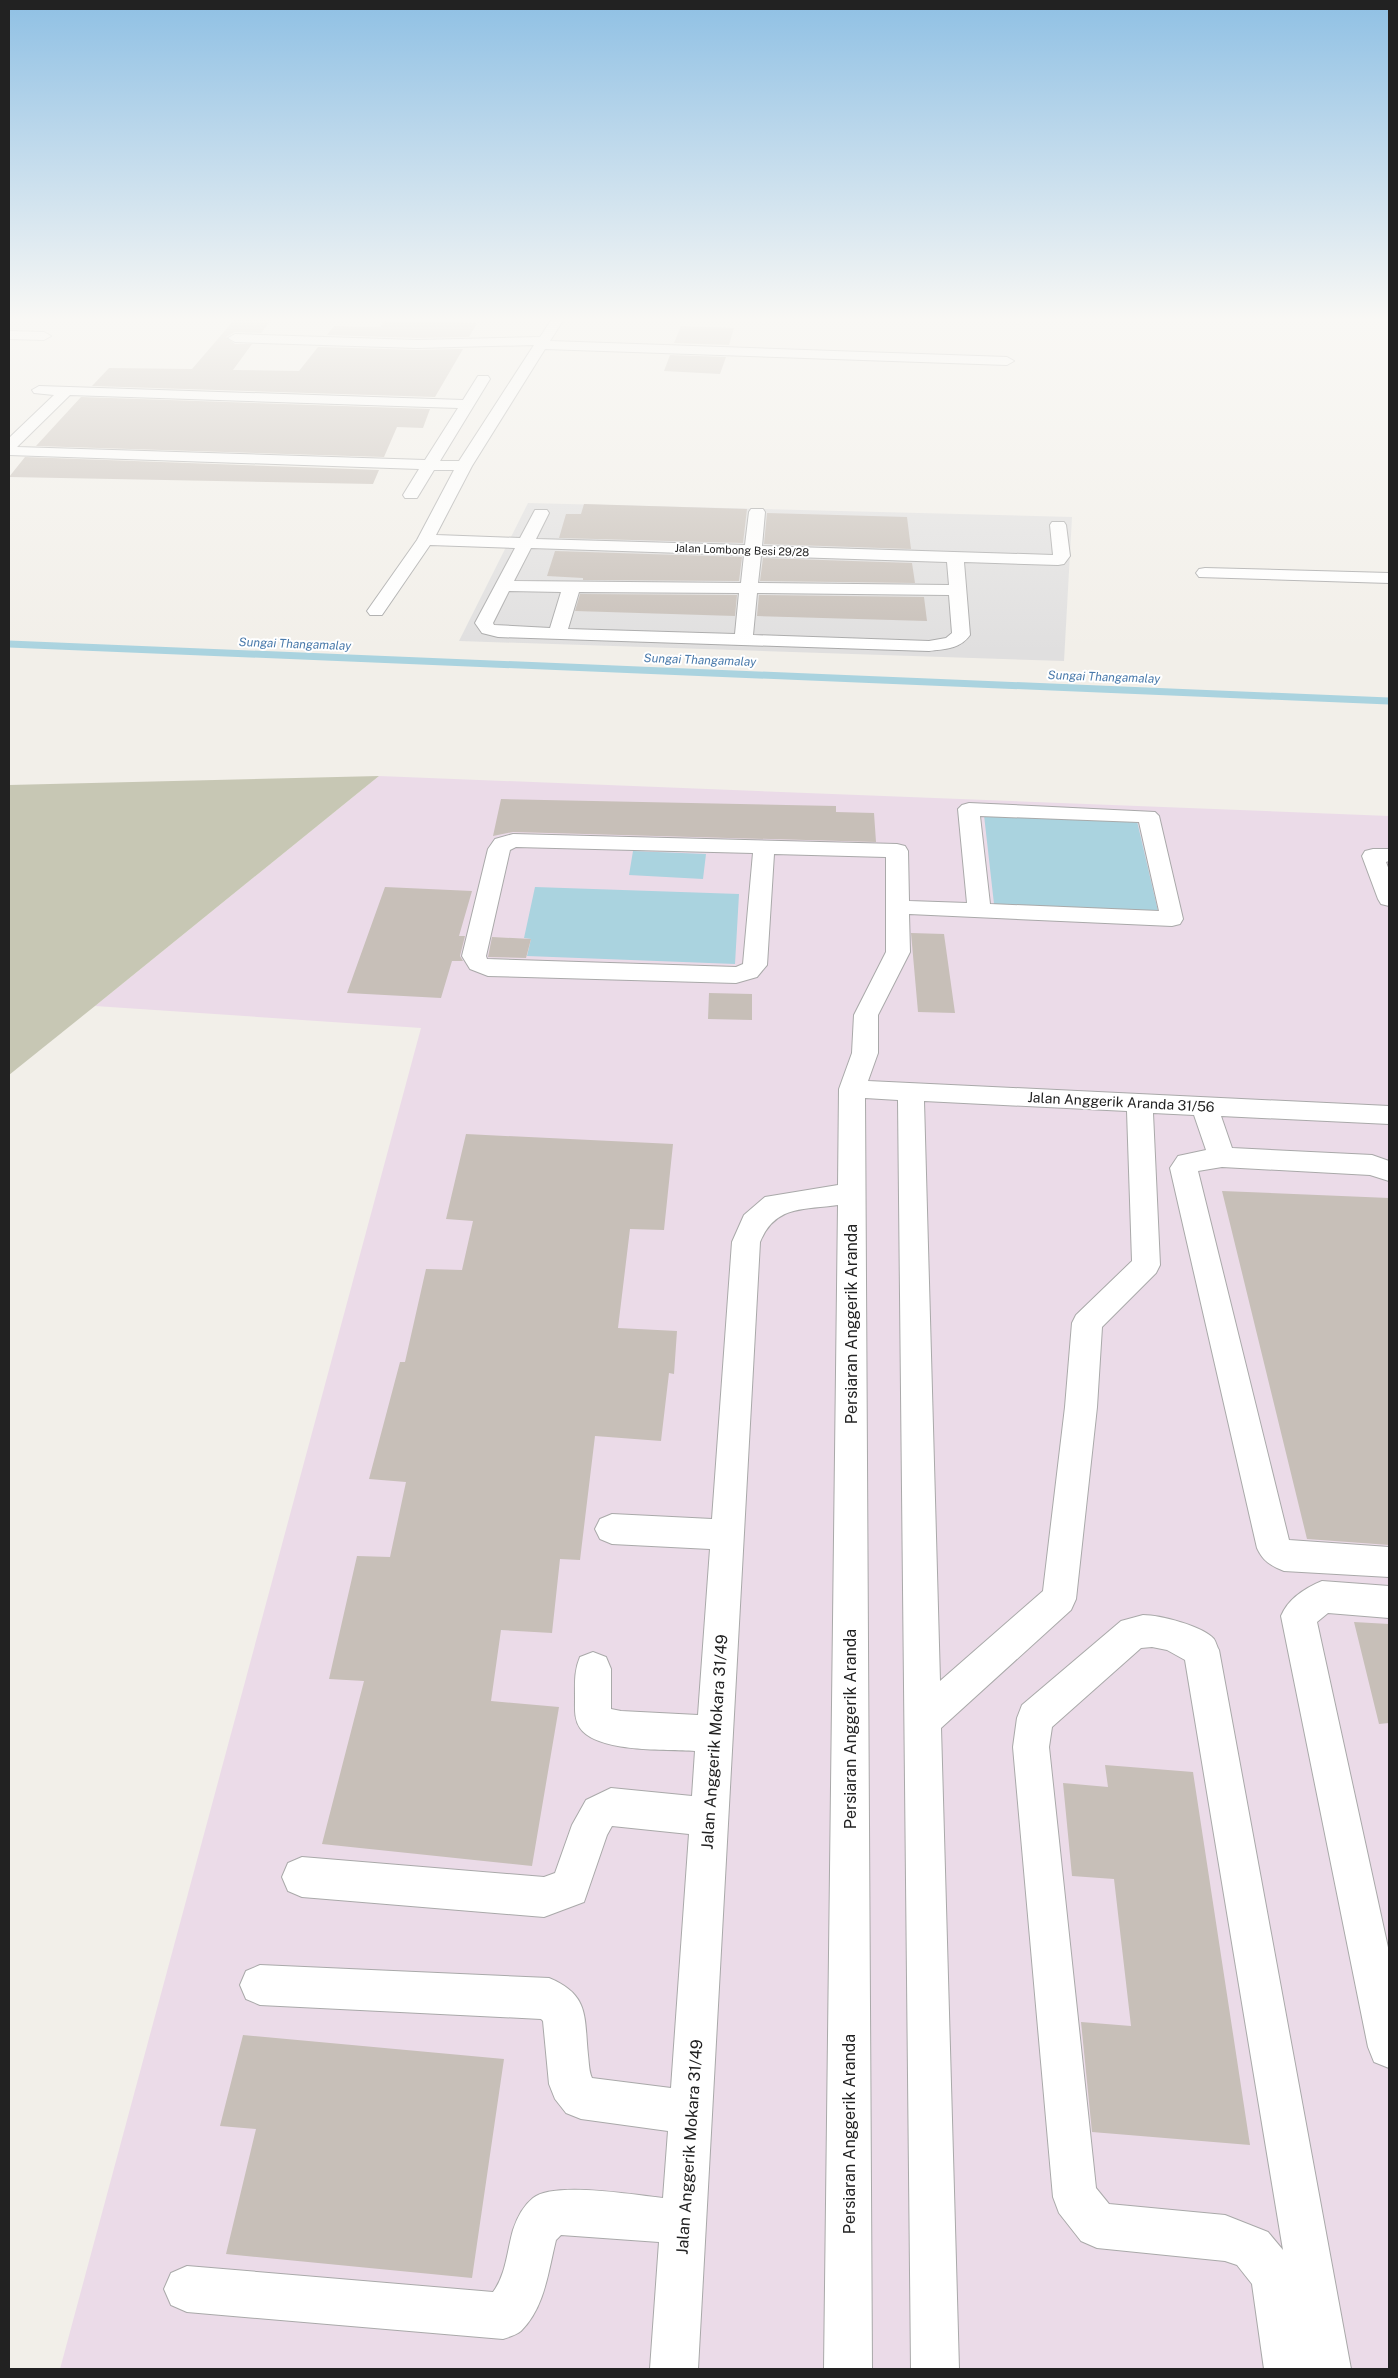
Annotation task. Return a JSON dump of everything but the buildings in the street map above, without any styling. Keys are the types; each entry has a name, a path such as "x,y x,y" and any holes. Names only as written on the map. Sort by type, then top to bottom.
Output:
{"street":[{"path":"9,446 26,430"},
{"path":"411,494 451,430"},
{"path":"376,611 425,540 464,466 487,430"},
{"path":"9,451 464,466"},
{"path":"743,640 757,512"},
{"path":"541,513 484,623 488,629 498,632 560,627 743,640 929,646 951,643 960,635 955,557"},
{"name":"Jalan Lombong Besi 29/28","path":"425,540 1058,560 1062,556 1058,525"},
{"path":"1205,573 1389,578"},
{"path":"504,586 570,592"},
{"path":"560,627 513,612 515,599 522,596 570,592 748,589 957,590"},
{"path":"560,627 570,592"},
{"path":"898,907 1172,919 1148,816 969,809 979,910"},
{"path":"764,848 755,965 749,972 736,975 488,968 478,964 474,956 499,849 503,844 513,840 897,852 898,952 866,1016 865,1054 852,1089"},
{"path":"1389,855 1373,856 1389,899"},
{"name":"Jalan Anggerik Aranda 31/56","path":"852,1089 1389,1114"},
{"name":"Persiaran Anggerik Aranda","path":"848,2369 852,1089"},
{"path":"912,1092 935,2369"},
{"path":"923,1720 1059,1599 1081,1407 1087,1323 1146,1265 1140,1103"},
{"path":"1204,1106 1222,1157"},
{"path":"1389,1171 1372,1166 1222,1157 1188,1163 1184,1168 1274,1548 1284,1556 1389,1562"},
{"name":"Jalan Anggerik Mokara 31/49","path":"674,2369 746,1242 754,1222 774,1204 852,1193"},
{"path":"612,1529 728,1535"},
{"path":"1389,1602 1322,1597 1298,1616 1389,2047"},
{"path":"1288,2369 1274,2274 1252,2248 1225,2238 1097,2225 1075,2197 1031,1747 1035,1718 1134,1633 1149,1630 1173,1634 1201,1650 1327,2369"},
{"path":"593,1669 593,1716 601,1724 621,1729 715,1734"},
{"path":"302,1877 544,1897 570,1888 590,1825 599,1814 611,1807 709,1817"},
{"path":"260,1985 549,1999 563,2011 570,2084 581,2098 691,2112"},
{"path":"188,2289 503,2316 520,2294 536,2229 550,2213 572,2212 684,2222"}],"shaded area":[{"path":"528,503 1072,517 1064,661 459,641"},
{"path":"379,776 1389,816 1389,2369 60,2369 421,1028 95,1006"},
{"path":"379,776 95,1006 9,1075 9,785"}],"water":[{"path":"984,815 1137,821 1158,911 994,904"},
{"path":"633,851 706,854 703,879 629,875"},
{"path":"535,887 739,894 735,964 527,956 531,939 524,938"}],"waterway":[{"name":"Sungai Thangamalay","path":"9,644 1389,701"}]}
